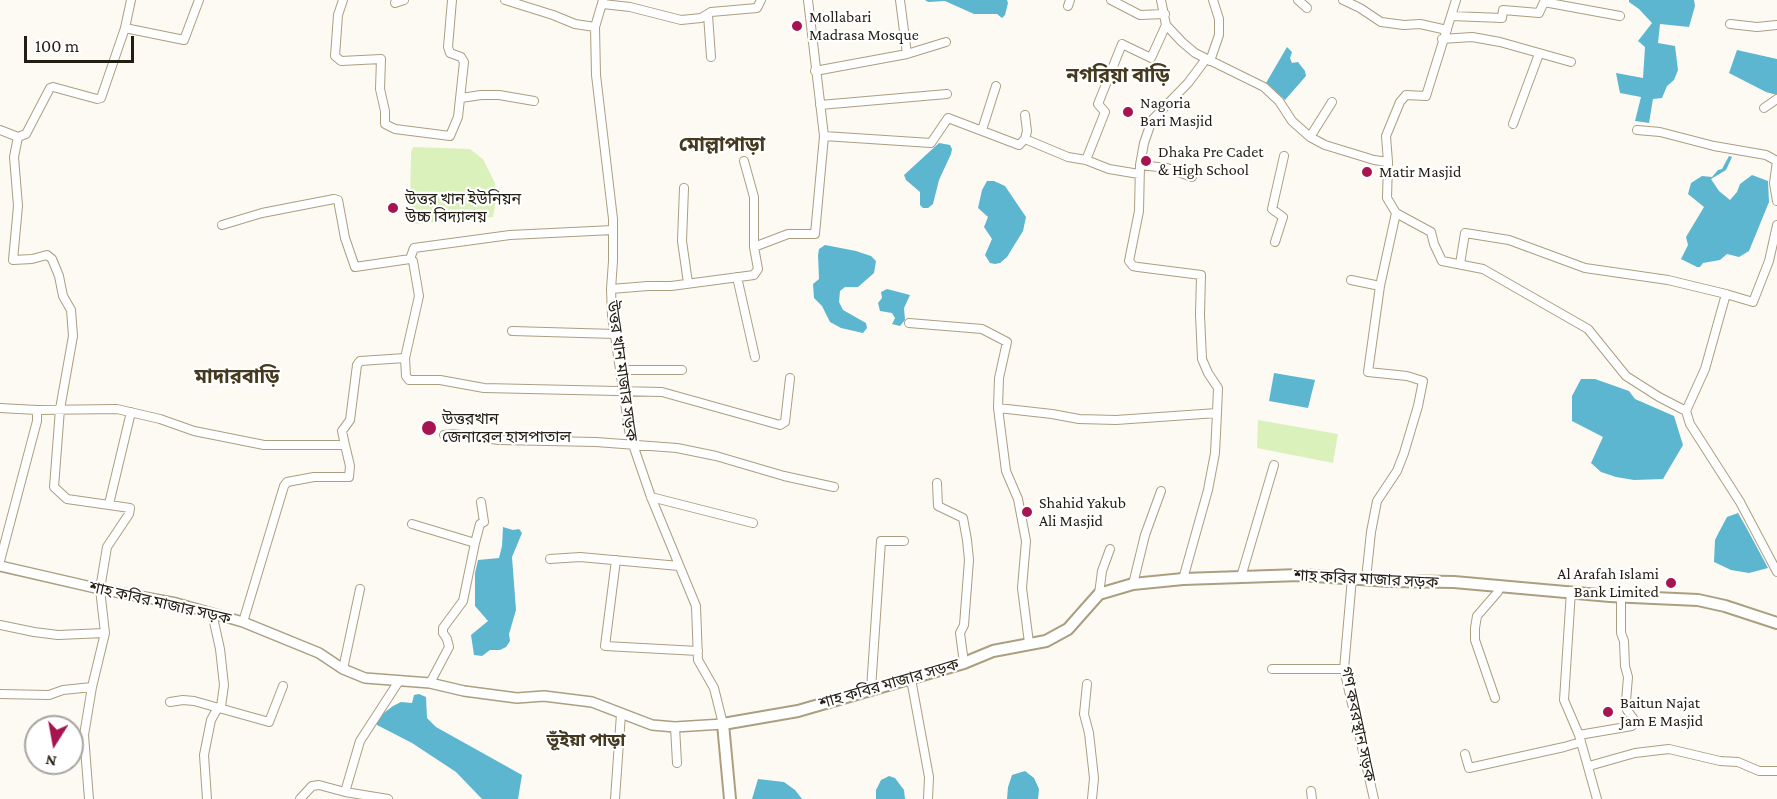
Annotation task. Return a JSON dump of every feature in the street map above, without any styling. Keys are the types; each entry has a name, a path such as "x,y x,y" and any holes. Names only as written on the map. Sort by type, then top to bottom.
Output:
{"main road":[{"name":"শাহ কবির মাজার সড়ক","path":"723,724 798,711 964,663 993,651 1046,641 1068,629 1099,594 1133,584 1183,579 1300,575 1501,586 1621,597 1698,600 1777,623"},
{"name":"উত্তর খান মাজার সড়ক","path":"723,724 730,799"}],"street":[{"path":"0,130 18,137 26,134 52,87 96,99 101,98 125,28 131,0"},
{"path":"125,28 184,40 199,0"},
{"path":"343,0 338,15 335,56 341,61 381,59 380,89 385,111 385,124 395,129 450,136 458,117 464,62 461,57 450,53 448,47 452,0"},
{"path":"395,3 404,0"},
{"path":"505,0 575,24 595,27"},
{"path":"603,2 681,20 695,20 711,12 757,8 761,0"},
{"path":"754,247 788,234 815,234 824,136 808,0"},
{"path":"900,0 907,54"},
{"path":"1111,0 1140,15 1165,15"},
{"path":"1086,160 1105,112 1098,104 1122,44 1151,58 1166,25 1161,0"},
{"path":"1183,579 1208,490 1215,453 1218,388 1208,374 1202,359 1201,275 1138,267 1133,266 1129,261 1139,211 1139,170 1144,143 1152,120 1176,97 1208,60 1219,35 1219,20 1213,0"},
{"path":"1298,0 1307,8"},
{"path":"1343,0 1381,22 1404,25 1420,24 1447,30"},
{"path":"1456,0 1426,96 1406,95 1400,102 1386,136 1387,198 1396,213 1431,232 1442,261 1483,269 1588,328 1626,376 1686,411"},
{"name":"উত্তর খান মাজার সড়ক","path":"603,2 595,27 596,75 613,230 614,261 611,289 623,391 632,444 651,497 696,606 699,660 714,688 723,724"},
{"path":"1451,16 1502,18 1503,10 1539,13 1544,2 1620,16"},
{"path":"708,15 711,57"},
{"path":"1730,24 1757,27 1777,25"},
{"path":"1166,25 1182,42 1208,60 1264,87 1279,101 1292,121 1310,137 1325,145 1388,162"},
{"path":"1442,39 1472,37 1500,42 1571,62"},
{"path":"815,71 907,54 946,42"},
{"path":"1514,124 1539,54"},
{"path":"982,130 996,86"},
{"path":"820,105 947,94"},
{"path":"461,98 499,95 534,101"},
{"path":"1764,108 1777,99"},
{"path":"1310,137 1332,102"},
{"path":"824,136 931,144 948,118 1019,145 1025,139 1027,131 1025,115"},
{"path":"1637,130 1660,132 1714,146 1766,155 1777,161 1774,183 1777,201"},
{"path":"18,137 14,157 18,206 13,260 33,259 46,255 52,259 59,276 63,296 71,310 73,336 60,409 54,487 67,499 130,508 129,514 107,547 100,589 105,633 92,687 84,735 89,799"},
{"path":"1025,139 1068,157 1086,160 1109,169 1167,168 1192,177"},
{"path":"1275,242 1283,218 1272,209 1284,156"},
{"path":"611,289 671,286 754,276 757,273 754,247 754,197 744,161"},
{"path":"684,188 682,242 688,283"},
{"path":"222,225 262,213 334,199 338,200 345,238 355,267 410,258"},
{"path":"1366,579 1377,501 1397,471 1404,453 1423,381 1407,376 1368,372 1380,286 1396,213"},
{"path":"1460,264 1465,233 1509,240 1585,268 1668,280 1753,302 1769,261 1777,225"},
{"path":"410,258 414,248 510,235 613,230"},
{"path":"410,258 413,261 419,296 405,358 406,376 409,380 440,380 484,388 670,394 780,425 785,422 790,378"},
{"path":"737,277 755,357"},
{"path":"1351,279 1380,286"},
{"path":"1726,294 1705,369 1686,411 1690,424 1740,502 1777,572"},
{"path":"909,323 982,329 1006,342 999,378 998,408 1006,471 1018,499 1026,541 1022,588 1029,643"},
{"path":"512,331 615,334"},
{"path":"243,622 284,486 287,483 314,477 349,477 350,466 342,431 350,420 357,365 360,361 405,358"},
{"path":"620,370 681,370"},
{"path":"0,408 117,409 194,430 264,445 345,445"},
{"path":"998,408 1079,419 1107,420 1217,413"},
{"path":"0,561 37,421 37,410"},
{"path":"109,504 131,412"},
{"path":"444,435 453,434 499,440 560,440 677,448 834,487"},
{"path":"1241,577 1274,465"},
{"path":"937,483 938,506 963,518 967,540 969,561 964,625 960,633 964,663"},
{"path":"1133,584 1144,535 1161,491"},
{"path":"651,497 753,523"},
{"path":"430,683 449,647 443,627 463,601 480,524 484,522 481,502"},
{"path":"412,524 475,543"},
{"path":"872,689 881,541 904,541"},
{"path":"1099,594 1102,571 1110,549"},
{"path":"550,559 580,557 679,566"},
{"path":"616,560 605,646 698,651"},
{"name":"শাহ কবির মাজার সড়ক","path":"0,566 100,589 176,603 243,622 319,653 344,669 365,678 430,683 464,691 517,698 544,696 592,702 652,725 675,727 723,724"},
{"name":"গণ কবরস্থান সড়ক","path":"1352,578 1344,669 1374,799"},
{"path":"1495,698 1475,640 1475,628 1477,616 1501,586"},
{"path":"344,669 360,589"},
{"path":"1571,591 1564,700 1580,738 1597,799"},
{"path":"1465,754 1469,768 1564,747 1580,738 1632,726 1635,721 1627,710 1626,701 1628,677 1621,633 1621,597"},
{"path":"207,799 204,755 211,720 221,707 224,685 220,649 212,613"},
{"path":"0,625 58,635 105,633"},
{"path":"1272,669 1344,669"},
{"path":"911,679 929,777 928,799"},
{"path":"345,792 360,741 399,681"},
{"path":"1087,684 1084,714 1089,733 1094,778 1092,799"},
{"path":"0,694 49,695 63,690 92,687"},
{"path":"170,702 194,700 269,722 283,687"},
{"path":"615,799 621,714"},
{"path":"675,727 677,763"},
{"path":"1589,766 1635,753 1669,750 1720,762 1738,762 1759,771 1777,771"},
{"path":"300,799 312,786 319,784 345,792 388,799"}],"green space":[{"path":"413,147 470,149 483,159 495,183 496,198 493,217 414,224 410,212"},
{"path":"1258,420 1338,434 1333,463 1257,448"}],"water":[{"path":"925,0 1007,0 1008,3 1002,18 997,14 974,14 945,1 928,2"},
{"path":"1629,0 1694,0 1695,6 1689,27 1660,24 1658,43 1675,46 1678,70 1662,98 1653,99 1649,123 1635,121 1641,97 1620,93 1616,73 1643,78 1645,47 1638,41 1652,23"},
{"path":"1287,47 1292,52 1290,58 1292,63 1298,62 1306,76 1285,100 1266,83"},
{"path":"1737,50 1777,59 1777,95 1766,92 1729,73"},
{"path":"939,143 950,145 951,154 939,180 933,204 928,208 923,208 920,205 920,192 906,180 904,175"},
{"path":"1729,156 1732,157 1726,170 1711,179 1719,191 1730,200 1740,184 1752,175 1768,181 1769,202 1749,251 1739,257 1727,254 1720,260 1703,263 1697,267 1681,259 1688,245 1686,237 1704,207 1688,194 1691,183 1702,176 1712,177 1722,169"},
{"path":"987,181 994,181 1005,186 1026,217 1023,231 1007,257 995,264 990,263 985,255 992,239 984,227 988,217 978,208 982,190"},
{"path":"825,245 856,251 871,256 876,261 874,273 858,287 845,287 840,291 839,302 843,310 866,323 867,328 863,333 841,328 830,322 822,306 814,298 813,284 819,279 819,249"},
{"path":"887,289 910,295 904,308 905,320 900,326 892,324 895,318 892,313 880,311 878,303 882,298 881,292"},
{"path":"1274,373 1315,380 1308,408 1269,401"},
{"path":"1581,379 1595,379 1629,391 1635,399 1674,416 1683,445 1663,479 1634,480 1616,477 1601,472 1591,463 1603,437 1572,421 1572,396"},
{"path":"1738,513 1768,568 1749,573 1731,570 1714,562 1715,540 1727,517"},
{"path":"503,527 519,529 522,533 512,557 516,610 509,634 510,641 500,650 490,650 482,656 474,655 471,635 488,621 475,606 475,573 478,560 499,558"},
{"path":"419,694 426,697 427,718 436,727 522,775 518,799 482,799 456,772 412,743 377,725 377,718 393,706 401,702 412,703 414,695"},
{"path":"1025,771 1034,778 1039,789 1038,799 1007,799 1012,775"},
{"path":"889,776 895,778 904,790 905,799 876,799 876,790 881,780"},
{"path":"758,779 784,782 802,799 752,799"}],"place":[{"name":"Mollabari Madrasa Mosque","path":"797,26"},
{"name":"Nagoria Bari Masjid","path":"1128,112"},
{"name":"Dhaka Pre Cadet & High School","path":"1146,161"},
{"name":"Matir Masjid","path":"1367,172"},
{"name":"উত্তর খান ইউনিয়ন উচ্চ বিদ্যালয়","path":"393,208"},
{"name":"উত্তরখান জেনারেল হাসপাতাল","path":"429,428"},
{"name":"Shahid Yakub Ali Masjid","path":"1027,512"},
{"name":"Al Arafah Islami Bank Limited","path":"1671,583"},
{"name":"Baitun Najat Jam E Masjid","path":"1608,712"}],"district":[{"name":"নগরিয়া বাড়ি","path":"1118,76"},
{"name":"মোল্লাপাড়া","path":"722,145"},
{"name":"মাদারবাড়ি","path":"237,377"},
{"name":"ভূঁইয়া পাড়া","path":"586,740"}]}
